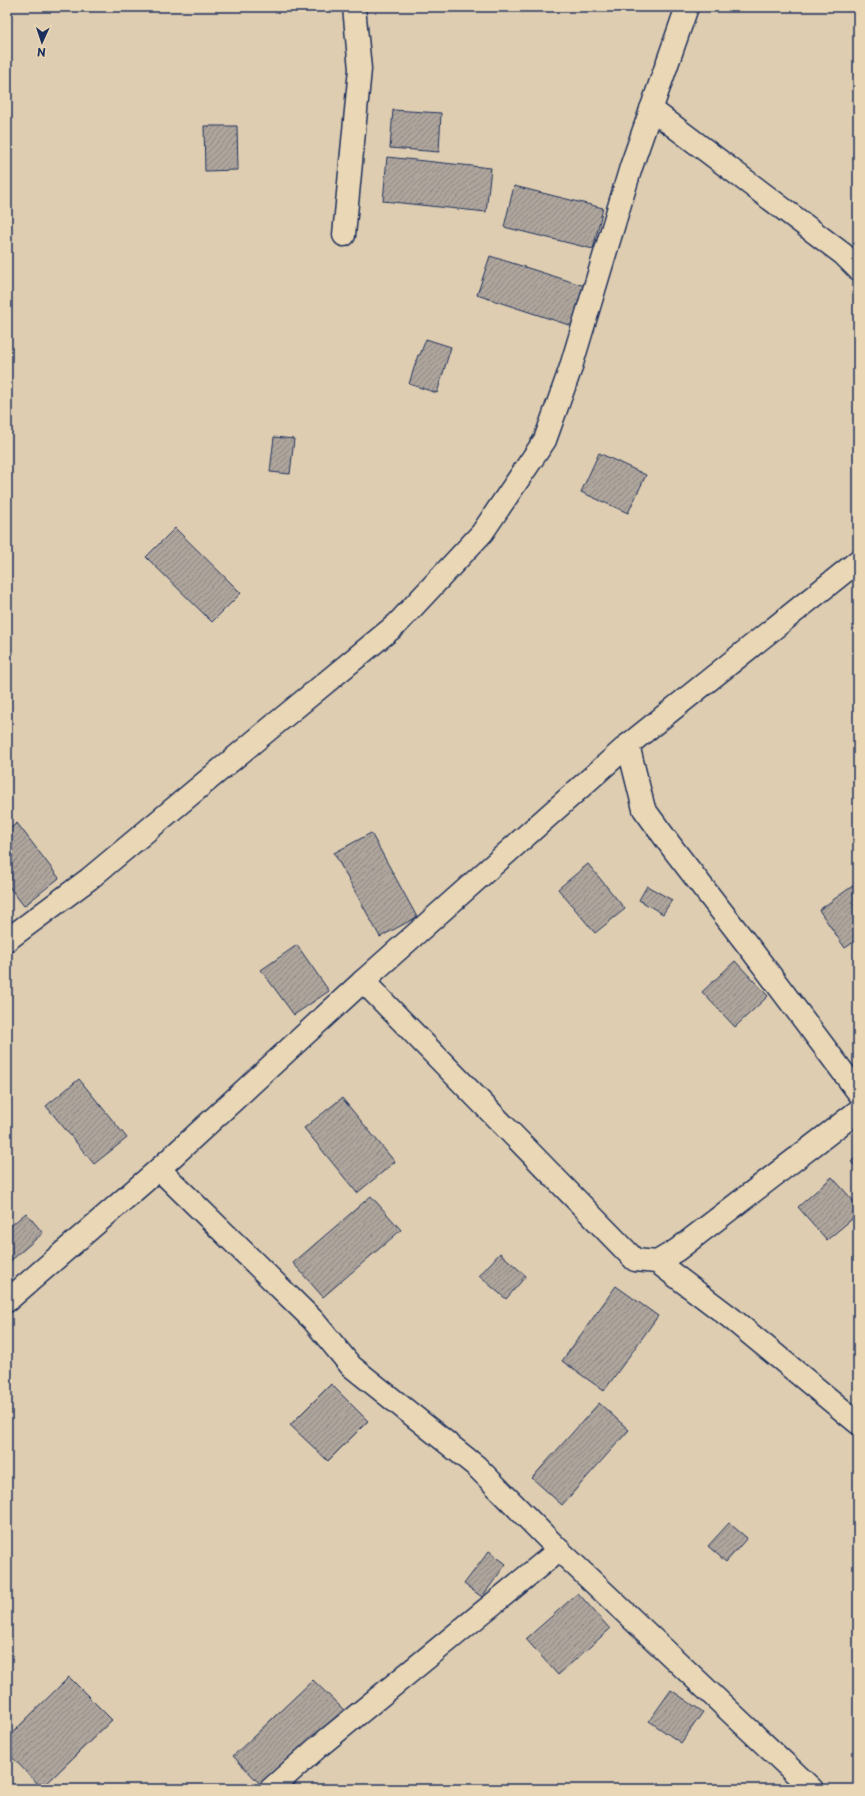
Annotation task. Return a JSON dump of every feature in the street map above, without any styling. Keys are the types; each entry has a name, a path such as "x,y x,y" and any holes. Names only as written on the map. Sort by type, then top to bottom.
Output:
{"street":[{"path":"344,235 360,69 354,7"},
{"path":"7,940 90,879 397,624 482,533 545,440 570,370 631,167 687,7"},
{"path":"651,109 843,254 858,269"},
{"path":"7,1301 159,1169 363,981 628,744 858,562"},
{"path":"628,744 644,809 858,1092"},
{"path":"363,981 635,1260 657,1262 731,1318 858,1423"},
{"path":"657,1262 677,1250 858,1111"},
{"path":"159,1169 308,1314 351,1366 476,1466 560,1550 812,1789"},
{"path":"271,1789 318,1747 560,1550"}],"building":[{"path":"393,110 441,113 439,152 390,148"},
{"path":"204,126 237,126 238,170 205,171"},
{"path":"387,157 491,168 486,212 383,201"},
{"path":"514,186 603,208 593,249 504,227"},
{"path":"490,256 591,288 578,328 477,295"},
{"path":"426,339 451,347 437,393 409,384 418,355 420,355"},
{"path":"274,437 294,439 290,474 270,472"},
{"path":"599,453 646,475 628,513 581,492"},
{"path":"175,528 241,593 212,622 146,557"},
{"path":"17,823 59,878 24,906 7,884 7,831"},
{"path":"371,833 417,917 380,937 334,853"},
{"path":"588,864 625,909 595,933 558,889"},
{"path":"854,885 858,890 858,939 845,948 819,910"},
{"path":"647,886 672,900 663,914 639,900"},
{"path":"297,945 329,991 294,1015 261,970"},
{"path":"735,961 768,996 735,1027 702,992"},
{"path":"79,1079 127,1138 94,1164 46,1106"},
{"path":"342,1098 395,1162 357,1193 304,1128"},
{"path":"858,1155 858,1169 851,1162"},
{"path":"832,1177 858,1206 858,1214 827,1240 798,1207"},
{"path":"371,1196 401,1230 323,1297 293,1263"},
{"path":"26,1213 43,1233 7,1264 7,1229"},
{"path":"500,1253 526,1276 506,1299 479,1276"},
{"path":"616,1286 658,1316 604,1391 562,1361"},
{"path":"331,1384 368,1421 328,1461 290,1425"},
{"path":"599,1403 629,1430 562,1505 532,1478"},
{"path":"729,1523 747,1538 726,1562 708,1546"},
{"path":"489,1551 506,1564 482,1597 464,1584"},
{"path":"578,1593 610,1629 558,1675 526,1639"},
{"path":"69,1677 112,1720 42,1788 7,1752 7,1738"},
{"path":"313,1680 345,1711 264,1788 233,1756"},
{"path":"671,1690 703,1712 681,1743 649,1721"}]}
